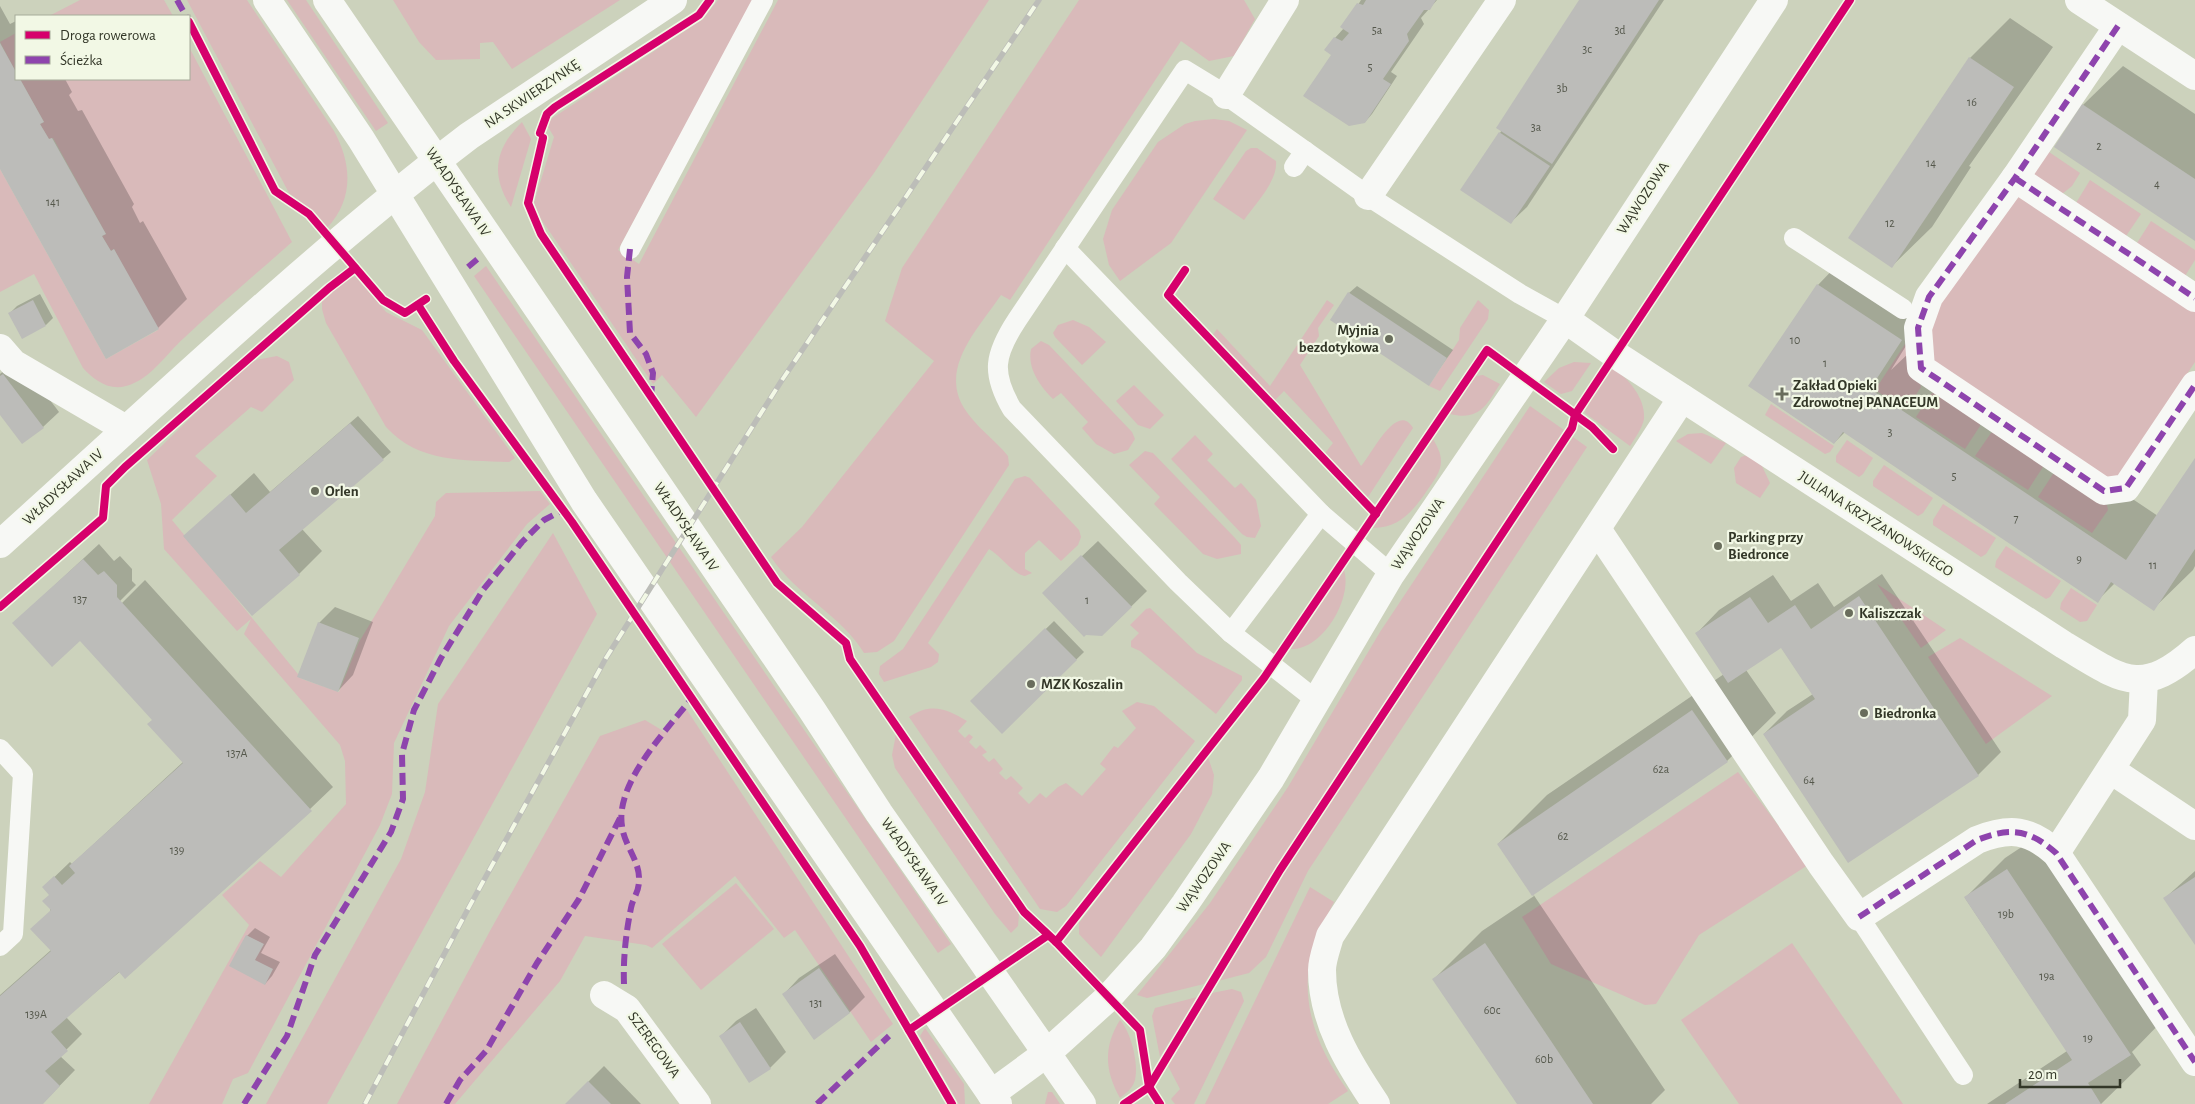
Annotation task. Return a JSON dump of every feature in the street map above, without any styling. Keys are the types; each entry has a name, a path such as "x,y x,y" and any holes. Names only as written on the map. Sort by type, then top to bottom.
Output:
{"street":[{"path":"267,0 361,139 584,501 994,1099 1047,1053"},
{"name":"WŁADYSŁAWA IV","path":"327,0 740,606 822,723 879,813 1082,1104"},
{"name":"NA SKWIERZYNKĘ","path":"395,194 469,136 673,0"},
{"path":"1226,95 1285,0"},
{"path":"1368,196 1502,0"},
{"name":"WĄWOZOWA","path":"1047,1053 1108,998 1153,948 1271,778 1391,574 1565,319 1774,0"},
{"path":"2079,0 2195,76"},
{"path":"2118,26 2015,178 1928,296 1918,328 1921,368 2104,491 2126,488 2195,385"},
{"path":"2015,178 2195,298"},
{"name":"WŁADYSŁAWA IV","path":"0,544 270,300 395,194"},
{"name":"JULIANA KRZYŻANOWSKIEGO","path":"1565,319 1682,398 2104,669 2121,676 2144,680 2165,674 2195,650"},
{"path":"0,348 13,363 126,429"},
{"path":"1376,1104 1339,1044 1327,1007 1322,969 1330,936 1682,398"},
{"path":"1597,529 1821,864 1859,917 1977,840 1997,832 2024,833 2042,840 2056,853 2195,1062"},
{"path":"2056,853 2142,720 2144,680"},
{"path":"2111,770 2195,826"},
{"name":"SZEREGOWA","path":"604,995 627,1009 697,1104"}],"lane":[{"path":"630,250 763,0"},
{"path":"1316,700 1231,632 1178,582 1012,409 1001,390 997,375 998,359 1006,337 1185,70 1226,95 1299,159 1368,196 1520,294 1565,319"},
{"path":"1794,238 1903,309"},
{"path":"1065,248 1322,514 1391,574"},
{"path":"1231,632 1322,514"},
{"path":"0,749 23,774 13,934 0,946"},
{"path":"1859,917 1963,1075"}],"shaded area":[{"path":"80,0 164,0 172,15 51,15"},
{"path":"187,0 247,0 334,131 344,156 347,181 342,205 336,217 327,228 312,211 289,193"},
{"path":"287,0 306,0 388,123 376,131"},
{"path":"393,0 620,0 512,69 493,42 480,43 480,59 436,60 419,42"},
{"path":"718,0 753,0 618,250 639,264 778,0 989,0 874,173 696,417 662,375 653,384 541,219 534,203 554,137 547,125 551,119 703,19"},
{"path":"1079,0 1244,0 1255,19 1234,56 1209,61 1181,41 1010,300 1001,295 973,334 959,363 956,378 958,393 969,415 1008,456 1009,465 894,641 877,652 864,653 843,627 793,583 771,557 802,527 934,361 885,321 902,268"},
{"path":"15,34 15,70 0,42"},
{"path":"190,49 292,242 177,344 157,366 143,378 126,386 108,386 92,377 83,368 34,274 0,292 0,169 106,359 158,330 114,249 111,251 102,236 106,234 53,138 49,139 40,124 44,122 21,80 190,80"},
{"path":"2085,98 2049,152 2080,173 2072,186 2062,194 2032,174"},
{"path":"1214,119 1229,121 1247,130 1171,243 1120,281 1109,265 1103,239 1112,210 1158,142 1185,124"},
{"path":"522,122 531,139 511,207 500,184 498,162 506,142"},
{"path":"1251,148 1257,148 1276,161 1276,169 1265,192 1244,220 1213,199 1246,151"},
{"path":"2090,180 2141,214 2126,236 2076,203"},
{"path":"2016,190 2195,309 2195,362 2119,476 2105,478 1929,361 1931,312"},
{"path":"2151,221 2195,250 2195,260 2185,276 2137,243"},
{"path":"486,266 951,944 938,953 474,276"},
{"path":"356,276 386,312 422,330 515,458 509,462 459,460 443,457 413,447 399,439 386,427 326,323 322,309 322,299 343,281"},
{"path":"1327,300 1334,305 1318,328 1319,336 1300,365 1361,466 1392,425 1400,421 1407,421 1413,428 1368,497 1325,453 1333,443 1284,391 1274,401 1212,336 1217,329 1270,386"},
{"path":"1478,300 1489,310 1488,319 1440,391 1429,386 1459,340 1460,328"},
{"path":"1073,320 1089,327 1106,342 1082,365 1053,333 1058,325"},
{"path":"1041,341 1049,345 1132,432 1135,439 1128,450 1114,454 1096,444 1082,428 1088,422 1061,393 1053,399 1044,388 1033,370 1030,356 1031,349"},
{"path":"1907,341 1921,387 1906,410 1875,390"},
{"path":"277,356 289,362 294,380 262,412 251,407 195,456 217,476 172,520 302,679 339,692 359,642 435,516 436,502 446,493 540,491 550,504 527,524 449,626 394,743 392,794 380,825 248,1073 233,1079 222,1104 149,1104 249,925 222,895 260,861 281,877 346,804 345,761 340,745 244,634 251,619 237,631 164,549 161,504 147,460 235,375 256,360"},
{"path":"1574,362 1591,363 1572,391 1561,394 1544,382 1559,368"},
{"path":"1612,368 1635,389 1644,411 1642,426 1630,446 1585,413 1587,405"},
{"path":"1483,375 1500,384 1486,405 1481,410 1468,415 1450,414 1476,376"},
{"path":"1134,385 1164,415 1150,429 1138,425 1116,401"},
{"path":"1935,392 1980,422 1980,426 1965,449 1916,417 1931,394"},
{"path":"1771,404 1834,446 1830,452 1825,454 1765,415"},
{"path":"1530,406 1564,430 1276,867 1204,984 1147,998 1137,995 1210,903 1288,787 1380,632"},
{"path":"1995,431 2043,463 2043,467 2028,490 1975,456 1991,433"},
{"path":"1702,433 1726,443 1711,464 1676,441 1688,434"},
{"path":"1195,435 1213,454 1207,460 1235,488 1241,483 1256,500 1261,526 1255,538 1242,534 1171,459"},
{"path":"1573,437 1587,447 1308,871 1266,957 1249,973 1218,981 1284,873"},
{"path":"1433,439 1440,452 1441,465 1433,482 1412,511 1399,521 1391,525 1373,528"},
{"path":"1847,440 1873,458 1859,477 1836,462 1836,456"},
{"path":"1145,451 1153,453 1235,538 1241,545 1241,554 1217,559 1203,554 1154,504 1160,497 1129,465"},
{"path":"1747,455 1762,466 1770,483 1760,498 1736,483 1734,468 1741,457"},
{"path":"1884,465 1933,498 1923,513 1918,516 1873,486 1873,481"},
{"path":"2057,472 2107,505 2108,510 2092,533 2038,497 2053,474"},
{"path":"1025,476 1030,478 1079,530 1081,537 1078,545 1061,561 1039,540 1025,553 1025,569 1032,573 1025,576 1012,569 989,549 928,643 939,654 938,662 931,667 884,682 879,674 880,666 903,649 1015,479"},
{"path":"1943,504 1996,538 1986,554 1981,557 1933,525 1933,520"},
{"path":"553,533 597,614 327,1104 266,1104 401,859 425,792 438,704"},
{"path":"2006,546 2061,581 2050,597 2046,599 1995,567 1996,561"},
{"path":"1344,570 1346,582 1344,595 1332,621 1313,642 1301,648 1289,649"},
{"path":"1877,584 1946,630 1921,648"},
{"path":"2071,588 2097,605 2087,621 2080,622 2060,609 2061,603"},
{"path":"1150,608 1197,653 1242,676 1242,680 1216,714 1140,651 1131,647 1131,641 1139,633 1130,625 1146,609"},
{"path":"1960,638 2052,696 1986,744 1928,657"},
{"path":"1137,702 1154,706 1195,741 1066,906 1057,912 1040,909 909,717 917,712 939,709 953,713 967,721 958,731 965,738 969,734 973,737 969,742 976,749 980,745 987,752 982,755 989,762 994,758 1003,769 999,773 1006,780 1011,776 1023,788 1018,793 1029,804 1040,793 1046,798 1058,787 1066,783 1082,796 1106,769 1100,764 1114,746 1118,748 1136,728 1122,711"},
{"path":"685,707 893,1024 871,1042 795,930 784,938 735,876 652,948 646,945 585,936 560,981 455,1104 397,1104 491,929 600,736 645,720 665,732"},
{"path":"896,734 1019,914 1018,926 1011,933 995,914 895,768 892,755"},
{"path":"1208,757 1214,775 1212,794 1191,834 1101,957 1079,934 1079,923"},
{"path":"1738,772 1808,865 1699,935 1656,1004 1645,1005 1551,964 1522,917"},
{"path":"736,883 774,929 701,990 662,944"},
{"path":"1310,887 1334,902 1314,944 1309,964 1309,1003 1319,1039 1327,1057 1348,1091 1328,1104 1205,1104"},
{"path":"1792,943 1903,1104 1739,1104 1681,1020"},
{"path":"1232,989 1241,992 1244,1001 1194,1104 1175,1104 1171,1099 1180,1089 1168,1066 1212,993"},
{"path":"1197,997 1160,1057 1152,1016 1155,1008"},
{"path":"1120,1020 1131,1040 1136,1073 1133,1085 1120,1098 1111,1078 1108,1059 1111,1040"},
{"path":"925,1028 964,1084 965,1104 959,1104 920,1036"},
{"path":"1048,1092 1052,1092 1060,1104 1045,1104"}],"building":[{"path":"1366,0 1436,0 1430,10 1424,10 1407,34 1409,41 1383,79 1391,84 1365,123 1349,126 1303,96 1331,55 1324,50 1334,37 1342,41 1349,33 1340,27 1357,3 1363,5"},
{"path":"1579,0 1659,0 1552,164 1496,128"},
{"path":"0,43 15,70 15,80 21,80 44,122 40,124 49,139 52,138 106,234 102,236 111,251 114,249 159,329 106,359 0,169"},
{"path":"1969,57 2014,87 1892,268 1848,238"},
{"path":"2082,104 2195,179 2195,241 2054,147"},
{"path":"1499,132 1550,166 1511,224 1460,190"},
{"path":"1817,284 1902,340 1870,389 2126,560 2195,458 2195,549 2154,611 2111,582 2098,603 1843,432 1834,444 1748,386"},
{"name":"Myjnia bezdotykowa","path":"1348,292 1447,358 1429,386 1330,320"},
{"path":"33,300 46,326 22,339 8,313"},
{"path":"3,374 44,428 22,444 0,415 0,376"},
{"path":"350,423 384,460 279,550 300,575 252,616 183,536 230,494 246,513"},
{"path":"1081,555 1132,607 1102,636 1086,635 1084,637 1042,593"},
{"path":"83,559 98,575 104,571 117,585 117,597 312,811 125,979 119,972 51,1032 68,1051 45,1071 60,1086 43,1104 0,1104 0,996 51,951 30,929 51,910 42,901 49,895 42,887 54,876 62,885 75,873 69,866 183,763 147,724 152,720 80,641 52,667 12,623"},
{"path":"1859,596 1979,776 1848,863 1763,734 1815,699 1781,648 1728,683 1695,633 1750,597 1768,623 1795,605 1811,629"},
{"path":"318,622 359,638 338,692 297,677"},
{"path":"1045,628 1077,660 1002,734 970,701"},
{"path":"1692,710 1728,762 1532,896 1497,844"},
{"path":"2007,869 2131,1055 2088,1083 2101,1104 2005,1104 2072,1060 1964,897"},
{"path":"2195,877 2195,945 2163,898"},
{"path":"246,935 264,944 255,960 273,969 265,985 229,966"},
{"path":"1485,943 1593,1104 1517,1104 1432,979"},
{"path":"819,968 850,1013 814,1040 782,994"},
{"path":"740,1022 771,1069 749,1083 719,1036"},
{"path":"588,1081 611,1104 565,1104"}],"railway":[{"path":"365,1104 468,909 606,658 782,380 1039,0"}],"marked path":[{"path":"177,0 185,15"},
{"path":"2118,26 2015,178 1929,297 1918,328 1921,368 2104,491 2126,488 2195,385"},
{"path":"2015,178 2195,298"},
{"path":"630,249 627,277 630,333 646,354 653,373 651,396"},
{"path":"468,267 480,257"},
{"path":"244,1104 287,1036 315,955 391,832 403,799 402,754 414,710 441,658 483,590 522,542 544,520 563,510"},
{"path":"624,984 624,955 632,904 638,888 639,873 623,833 622,810 626,793 644,758 691,699"},
{"path":"446,1104 460,1080 486,1051 537,963 579,899 620,818"},
{"path":"1859,917 1977,840 2009,832 2028,835 2037,839 2056,853 2195,1062"},
{"path":"817,1104 889,1036"}],"cycle path":[{"path":"540,133 547,114 555,107 699,15 710,0"},
{"path":"1124,1104 1149,1087 1280,870 1572,428 1575,415 1850,0"},
{"path":"190,24 275,191 309,214 383,300 405,313 426,299"},
{"path":"543,138 528,203 541,234 777,583 846,643 850,659 1024,912 1056,942 1264,678 1487,350 1592,427 1613,449"},
{"path":"0,607 103,518 106,486 125,467 329,288 355,268"},
{"path":"1185,270 1168,295 1376,514"},
{"path":"418,305 454,361 572,522 860,946 952,1104"},
{"path":"909,1030 1047,936"},
{"path":"1056,942 1140,1030 1149,1087 1160,1104"}],"place":[{"name":"Myjnia bezdotykowa","path":"1389,339"},
{"name":"Zakład Opieki Zdrowotnej PANACEUM","path":"1782,394"},
{"name":"Orlen","path":"315,491"},
{"name":"Parking przy Biedronce","path":"1718,546"},
{"name":"Kaliszczak","path":"1849,613"},
{"name":"MZK Koszalin","path":"1031,684"},
{"name":"Biedronka","path":"1864,713"}]}
